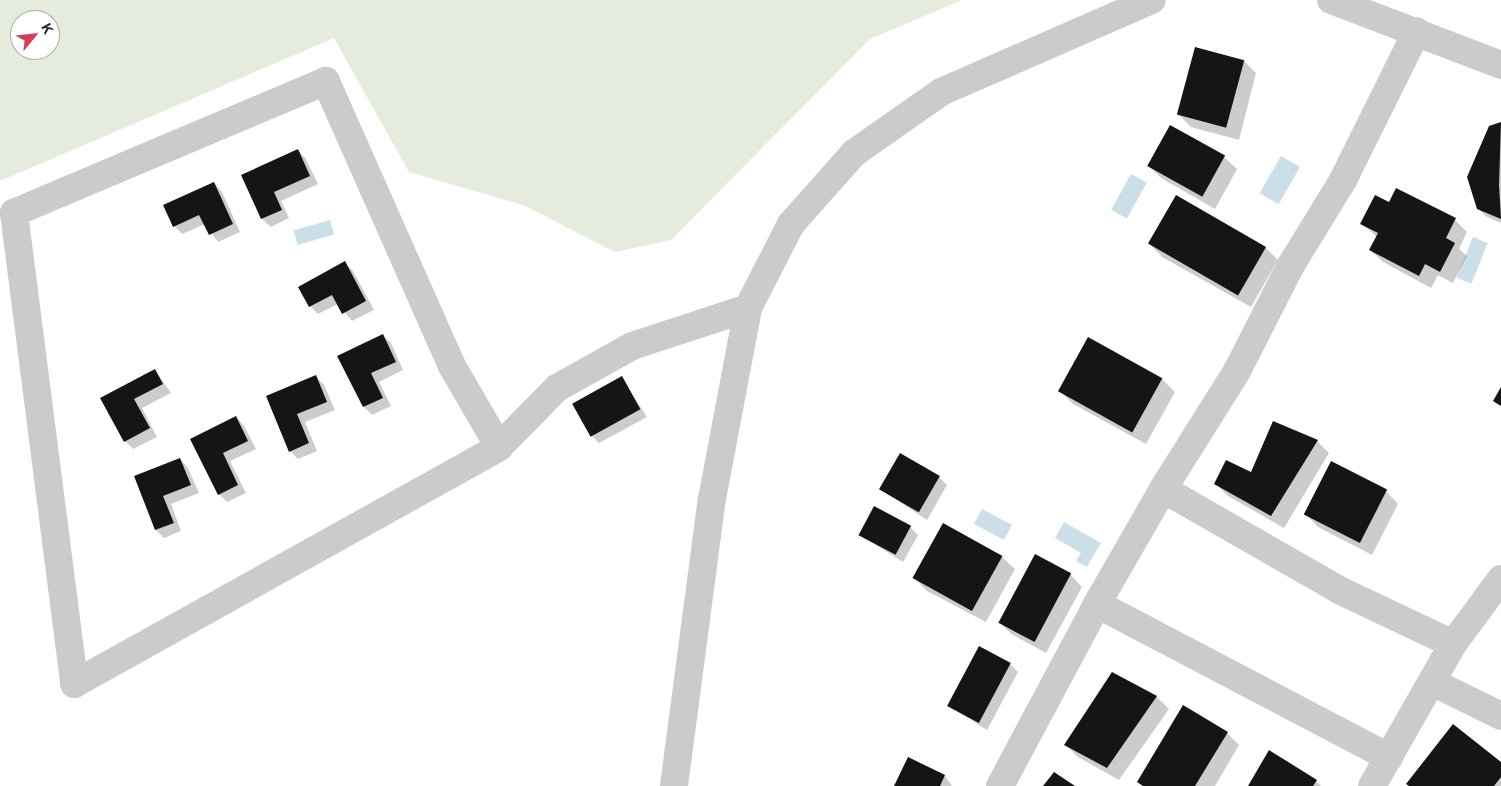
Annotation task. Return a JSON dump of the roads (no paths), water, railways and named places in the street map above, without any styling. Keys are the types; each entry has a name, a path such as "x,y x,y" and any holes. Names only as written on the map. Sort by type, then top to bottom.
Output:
{"street":[{"path":"674,786 712,498 748,308 791,224 854,153 942,92 1152,0"},
{"path":"1331,0 1417,31 1501,65"},
{"path":"1000,786 1097,604 1162,489 1237,371 1291,265 1343,180 1417,31"},
{"path":"499,447 452,366 326,81 14,213 74,684 499,447 565,384 632,346 748,308"},
{"path":"1162,489 1340,591 1453,644"},
{"path":"1372,786 1453,644 1501,579"},
{"path":"1097,604 1388,757"},
{"path":"1432,682 1501,716"}],"water":[{"path":"1281,156 1300,167 1279,204 1260,193"},
{"path":"1131,174 1147,183 1127,219 1111,210"},
{"path":"330,220 334,234 298,245 293,230"},
{"path":"1473,237 1488,243 1471,284 1457,278"},
{"path":"982,509 1012,525 1004,540 974,524"},
{"path":"1064,522 1101,543 1087,567 1076,561 1081,553 1055,538"}]}
